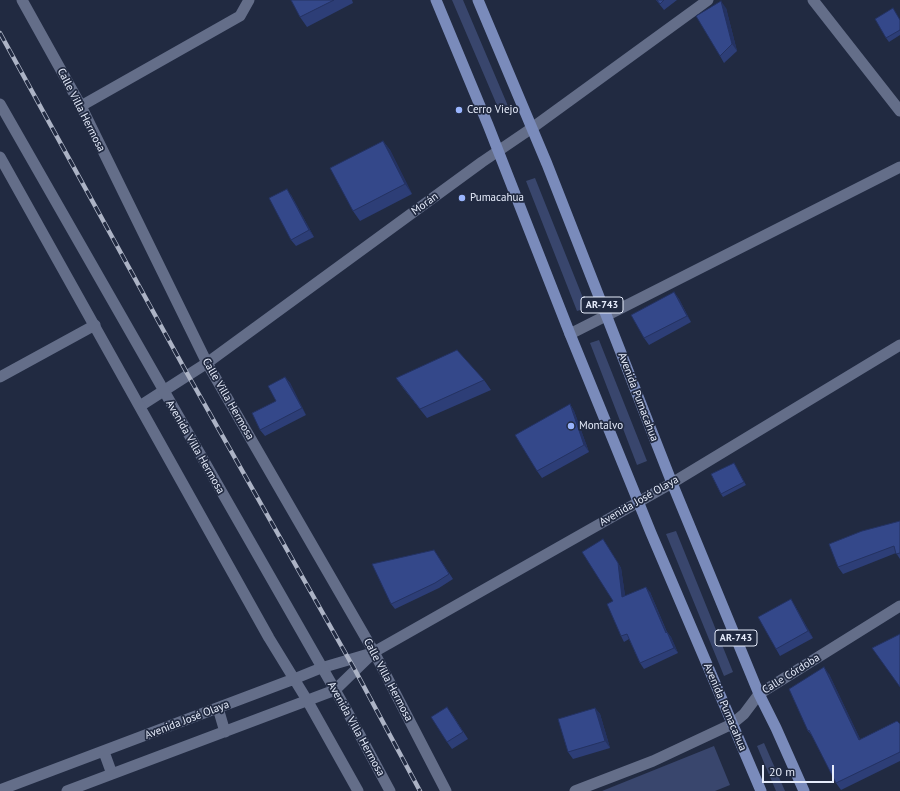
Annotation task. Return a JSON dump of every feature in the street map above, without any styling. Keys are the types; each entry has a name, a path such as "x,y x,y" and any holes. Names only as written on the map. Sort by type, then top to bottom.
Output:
{"main road":[{"name":"Avenida Pumacahua","path":"436,0 638,502 761,791"},
{"name":"Avenida Pumacahua","path":"478,0 532,128 672,483 759,694 804,791"}],"street":[{"name":"Calle Villa Hermosa","path":"22,0 81,106 207,363 374,652 446,791"},
{"path":"81,106 240,16 250,0"},
{"name":"Morán","path":"140,406 207,363 708,0"},
{"path":"813,0 900,110"},
{"name":"Avenida Villa Hermosa","path":"0,104 321,668 335,690 390,791"},
{"path":"0,157 269,638 307,700 358,791"},
{"path":"570,334 900,167"},
{"path":"0,377 94,325"},
{"name":"Avenida José Olaya","path":"0,790 294,680 321,668 374,652 672,483 900,344"},
{"name":"Calle Córdoba","path":"575,791 653,761 732,724 744,714 759,694 900,606"},
{"name":"Avenida José Olaya","path":"67,791 335,690 374,652"},
{"path":"218,708 226,732"},
{"path":"104,752 112,774"}],"shaded area":[{"path":"452,0 463,0 508,106 499,110"},
{"path":"535,178 587,308 577,311 526,181"},
{"path":"599,340 647,461 637,465 590,343"},
{"path":"676,531 733,672 724,676 666,534"},
{"path":"764,743 785,791 776,791 757,746"},
{"path":"714,746 730,785 715,791 602,791"}],"building":[{"path":"291,0 334,0 300,17"},
{"path":"657,0 664,0 660,4"},
{"path":"721,1 732,44 720,56 696,16"},
{"path":"893,8 900,20 900,30 886,38 875,19"},
{"path":"383,141 405,184 353,211 330,168"},
{"path":"287,189 309,230 291,240 269,198"},
{"path":"674,292 687,316 644,338 631,315"},
{"path":"457,350 484,380 420,409 396,378"},
{"path":"285,377 302,408 260,430 252,413 276,401 268,386"},
{"path":"570,404 584,445 537,471 515,435"},
{"path":"734,463 744,482 721,494 711,474"},
{"path":"900,521 900,553 896,554 894,546 838,567 829,544 862,531"},
{"path":"603,539 618,563 622,597 646,587 674,648 640,663 627,634 621,636 607,604 613,601 582,552"},
{"path":"434,550 449,574 435,583 391,604 372,564"},
{"path":"791,599 808,631 776,649 758,617"},
{"path":"900,634 900,687 872,648"},
{"path":"824,667 859,740 897,721 900,724 900,752 836,783 809,730 808,731 789,689"},
{"path":"447,707 463,732 447,742 431,717"},
{"path":"595,708 605,741 568,752 558,719"}],"railway":[{"path":"0,33 188,375 355,670 420,791"}],"place":[{"name":"Cerro Viejo","path":"459,110"},
{"name":"Pumacahua","path":"462,198"},
{"name":"Montalvo","path":"571,426"}]}
